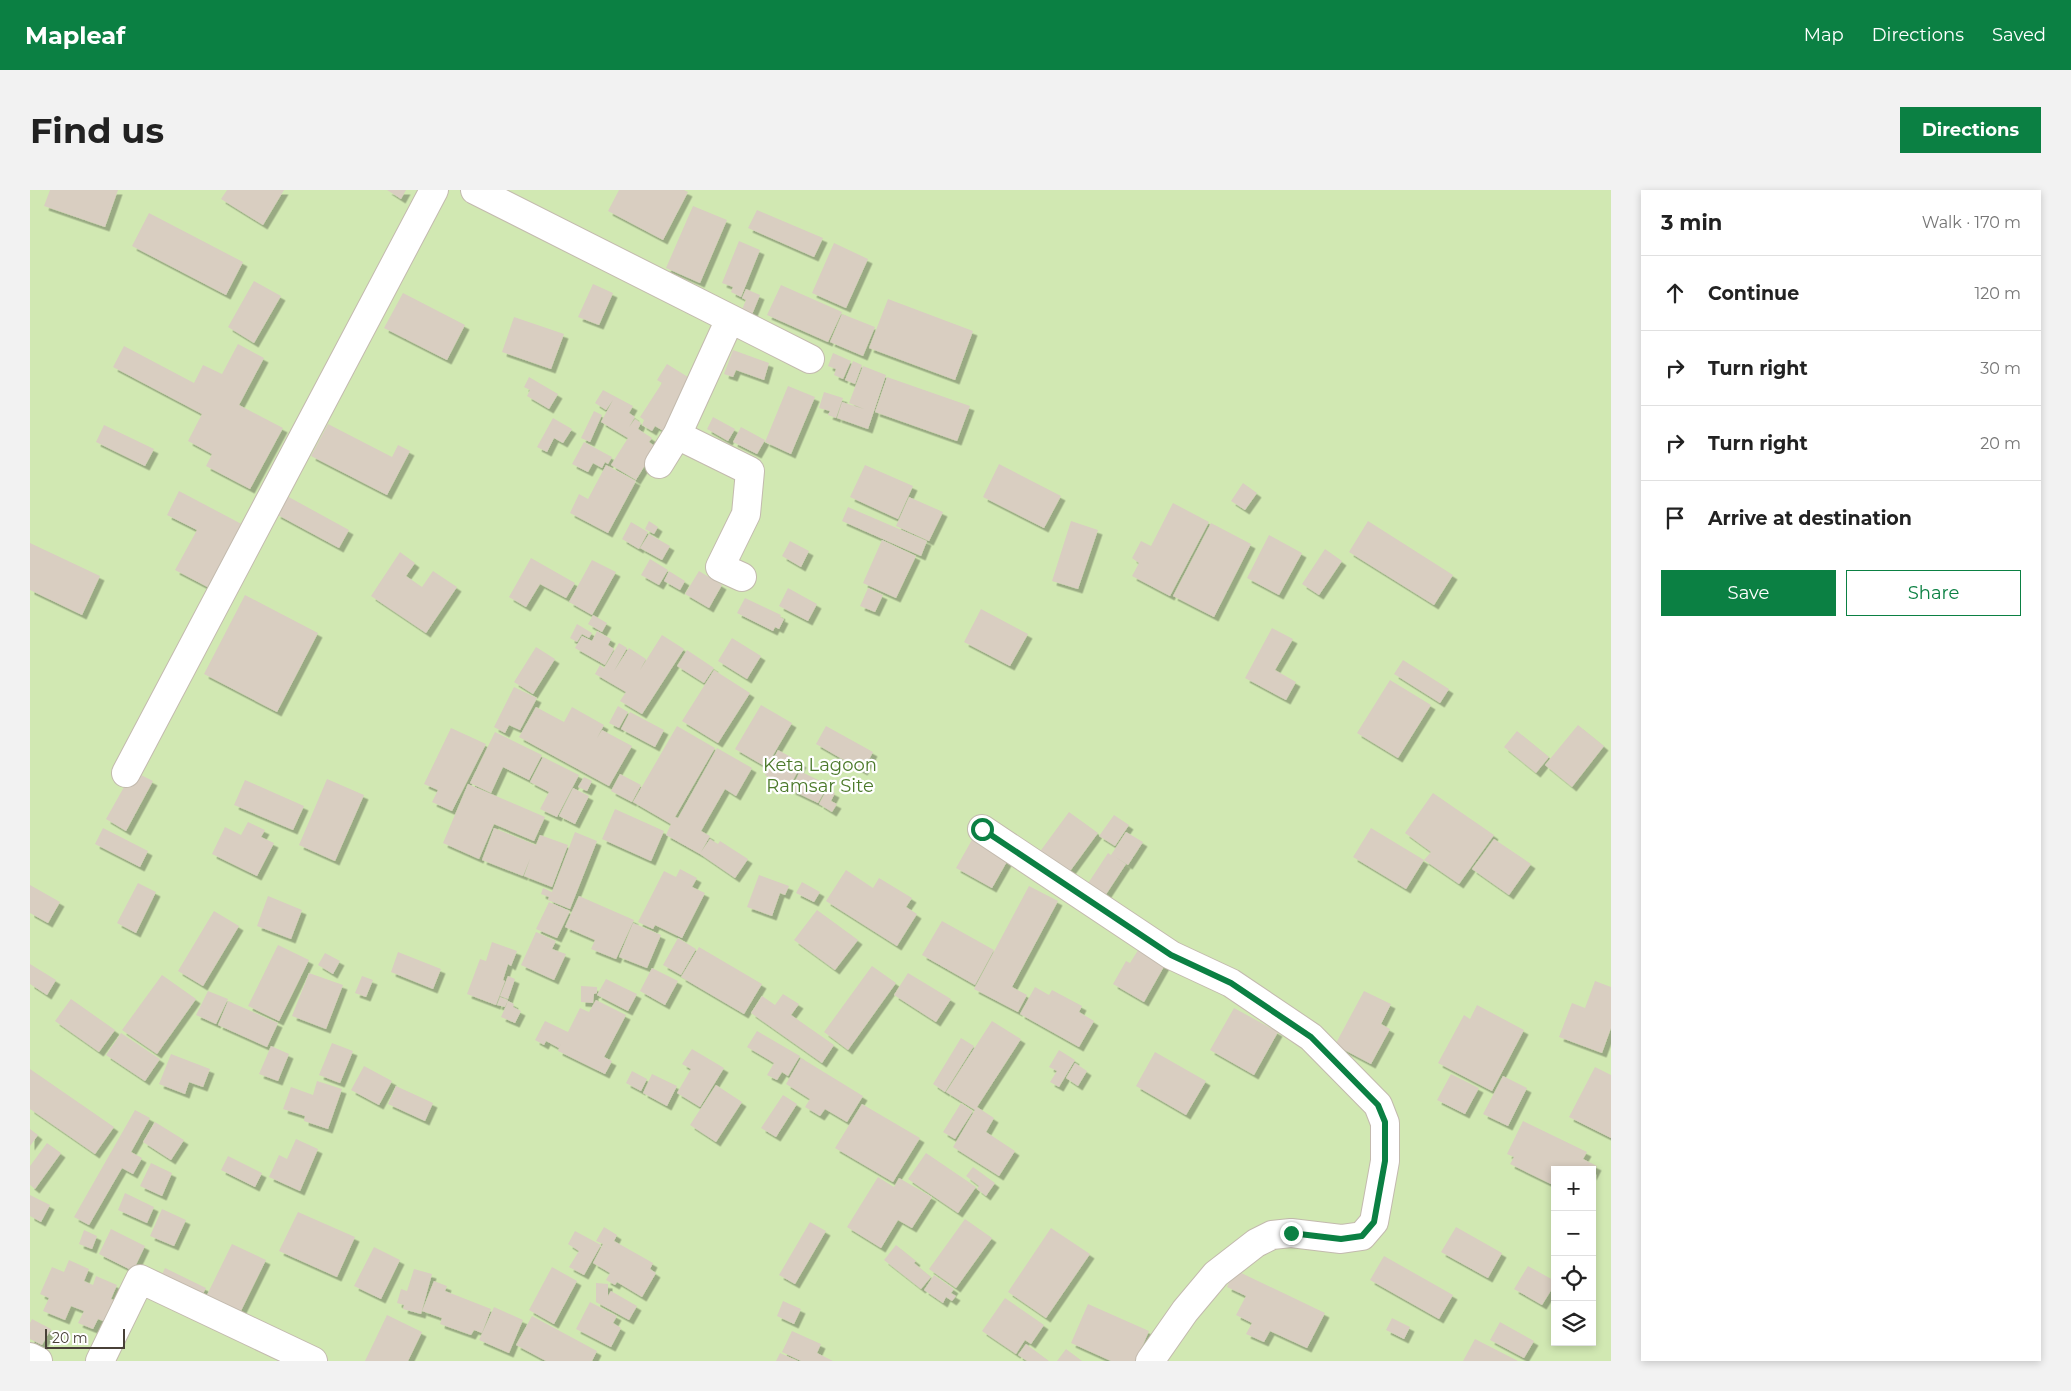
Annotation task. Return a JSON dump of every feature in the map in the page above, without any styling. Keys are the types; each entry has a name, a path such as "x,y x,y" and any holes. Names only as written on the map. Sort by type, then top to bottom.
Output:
{"street":[{"path":"126,774 434,190"},
{"path":"475,190 810,359"},
{"path":"659,464 677,435 730,319"},
{"path":"677,435 750,471 746,514 720,567 742,577"},
{"path":"982,829 1171,955 1231,983 1311,1037 1378,1105 1385,1122 1385,1161 1374,1222 1362,1236 1341,1239 1291,1233 1272,1235 1256,1243 1216,1274 1150,1361"},
{"path":"100,1361 140,1279 313,1361"},
{"path":"30,1357 38,1361"}],"green space":[{"name":"Keta Lagoon Ramsar Site","path":"30,190 1611,190 1611,1361 30,1361"}],"building":[{"path":"50,190 118,190 105,227 44,206"},
{"path":"227,190 284,190 263,225 221,199"},
{"path":"387,190 406,190 401,199"},
{"path":"619,190 684,190 688,192 663,240 608,211"},
{"path":"693,206 727,220 700,283 666,268"},
{"path":"757,210 823,238 814,257 748,228"},
{"path":"149,213 243,262 226,295 132,246"},
{"path":"739,241 760,250 741,297 731,292 733,287 722,283"},
{"path":"834,243 868,259 846,308 812,293"},
{"path":"254,281 281,296 254,343 228,327"},
{"path":"593,284 613,293 599,325 578,317"},
{"path":"781,285 842,312 828,342 767,315"},
{"path":"746,289 760,295 751,317 741,312 746,300 742,298"},
{"path":"403,293 465,325 447,360 384,328"},
{"path":"888,299 973,331 955,380 869,348"},
{"path":"842,314 875,327 863,356 830,342"},
{"path":"514,317 564,334 551,369 502,352"},
{"path":"238,344 264,358 239,405 283,428 250,489 206,466 212,454 188,441 202,414 113,367 124,346 194,383 203,365 222,374"},
{"path":"733,350 769,363 764,380 736,370 733,377 724,374"},
{"path":"833,353 851,361 843,379 834,375 836,369 828,366"},
{"path":"853,361 862,365 855,384 845,380"},
{"path":"667,364 696,382 665,432 655,426 652,431 642,425 644,420 640,417 662,383 657,380"},
{"path":"863,366 886,375 868,429 837,418 842,402 864,409 849,403"},
{"path":"529,377 558,394 549,409 527,396 530,390 524,387"},
{"path":"887,377 970,406 957,441 875,412"},
{"path":"788,386 815,397 791,454 765,442"},
{"path":"603,390 633,406 629,413 635,417 629,427 635,419 641,423 638,429 652,438 649,442 656,447 636,480 611,465 628,438 601,422 613,400 606,410 595,403"},
{"path":"824,392 843,398 836,418 828,415 830,411 819,408"},
{"path":"594,411 602,415 590,442 581,438"},
{"path":"713,417 735,429 728,441 707,429"},
{"path":"553,418 572,429 563,443 554,438 547,452 537,447"},
{"path":"328,424 392,457 398,445 410,451 387,495 311,456"},
{"path":"104,425 154,449 145,466 96,442"},
{"path":"741,427 765,440 757,454 733,442"},
{"path":"584,442 612,457 608,464 605,462 602,468 593,463 588,472 572,464"},
{"path":"999,464 1061,496 1044,528 983,497"},
{"path":"606,465 636,481 608,533 570,513 579,494 588,499"},
{"path":"865,465 913,486 898,519 850,497"},
{"path":"1243,483 1257,493 1245,510 1231,501"},
{"path":"179,491 251,529 217,592 175,570 197,530 167,515"},
{"path":"287,496 349,530 339,548 276,514"},
{"path":"909,497 943,512 929,541 896,526"},
{"path":"1173,503 1209,522 1170,596 1132,576 1139,563 1132,558 1141,541 1151,546"},
{"path":"848,507 927,541 921,556 842,521"},
{"path":"649,521 658,527 654,534 645,529"},
{"path":"1071,521 1098,530 1078,589 1052,581"},
{"path":"1368,521 1453,575 1434,605 1349,552"},
{"path":"631,522 648,532 639,549 622,539"},
{"path":"1211,523 1251,544 1214,617 1173,596"},
{"path":"649,534 670,546 662,560 640,548"},
{"path":"1269,535 1302,553 1279,595 1247,578"},
{"path":"882,540 916,556 896,598 863,583"},
{"path":"790,541 809,551 801,567 782,556"},
{"path":"30,543 100,576 82,615 30,590"},
{"path":"1325,549 1342,561 1319,595 1302,584"},
{"path":"400,552 415,563 406,576 422,587 433,571 457,587 426,633 371,596"},
{"path":"531,558 575,583 566,598 540,584 526,607 509,597"},
{"path":"650,559 668,570 659,585 641,575"},
{"path":"592,560 616,572 592,615 569,602"},
{"path":"669,571 685,581 680,590 664,581"},
{"path":"699,571 722,585 709,608 685,594"},
{"path":"788,588 817,604 808,621 779,606"},
{"path":"868,588 883,595 875,612 860,606"},
{"path":"245,595 318,633 277,712 204,674"},
{"path":"745,598 781,615 780,617 784,619 779,629 775,627 773,631 737,613"},
{"path":"981,609 1028,634 1010,666 964,642"},
{"path":"593,615 607,623 602,632 588,624"},
{"path":"577,624 592,633 589,638 582,634 577,642 570,638"},
{"path":"1272,628 1293,639 1275,670 1296,682 1286,700 1245,678"},
{"path":"597,631 611,639 608,645 614,649 605,665 575,648 582,636 592,641"},
{"path":"662,635 684,649 642,714 620,701 626,692 595,674 600,665 604,668 619,643 627,648 614,671 629,648 646,659 640,670"},
{"path":"732,638 761,656 747,679 718,661"},
{"path":"536,647 555,659 533,694 514,682"},
{"path":"687,650 714,668 704,683 677,666"},
{"path":"1403,660 1449,689 1440,703 1394,674"},
{"path":"714,670 750,693 718,743 682,721"},
{"path":"1390,680 1431,705 1398,758 1357,733"},
{"path":"514,687 537,698 520,730 509,725 505,733 494,727"},
{"path":"761,705 792,723 766,767 735,749"},
{"path":"618,706 628,712 619,728 609,723"},
{"path":"536,707 564,722 572,707 604,725 597,738 602,730 632,746 609,786 519,737"},
{"path":"630,712 664,730 655,747 621,729"},
{"path":"1578,725 1604,746 1572,787 1545,765"},
{"path":"677,726 715,748 675,817 678,818 717,748 752,768 736,796 725,789 701,831 710,836 701,852 710,839 718,844 720,841 748,859 735,878 700,854 666,835 671,824 633,802"},
{"path":"826,726 873,752 863,771 816,744"},
{"path":"451,728 486,744 452,811 432,802 438,790 424,784"},
{"path":"1517,731 1549,757 1536,773 1504,747"},
{"path":"495,732 542,755 529,780 503,767 491,793 470,783"},
{"path":"778,750 802,763 789,788 765,775"},
{"path":"543,757 579,775 557,817 540,809 549,792 530,782"},
{"path":"133,771 153,781 126,831 106,819"},
{"path":"800,771 828,785 818,803 791,790"},
{"path":"620,774 641,785 632,802 611,791"},
{"path":"584,777 592,781 587,791 578,787"},
{"path":"327,779 364,795 335,861 299,845"},
{"path":"245,780 304,806 293,830 234,805"},
{"path":"468,784 545,817 534,841 494,824 479,859 443,843"},
{"path":"573,788 589,796 575,824 559,816"},
{"path":"827,789 835,793 831,801 837,804 832,812 819,804"},
{"path":"1433,793 1494,835 1459,884 1424,860 1431,852 1405,833"},
{"path":"615,809 664,831 651,861 602,839"},
{"path":"1069,812 1098,833 1065,878 1036,857"},
{"path":"1114,815 1129,825 1115,846 1099,836"},
{"path":"248,822 265,830 261,837 274,843 257,876 212,854 225,827 241,835"},
{"path":"103,828 148,851 140,867 95,844"},
{"path":"494,828 536,845 540,835 568,845 552,887 524,876 530,859 523,876 482,860"},
{"path":"1371,828 1424,860 1406,889 1353,857"},
{"path":"575,832 597,841 570,909 548,900 549,897 541,894 543,888 552,892"},
{"path":"1126,832 1143,842 1128,865 1114,856 1126,864 1103,899 1085,888 1108,853 1111,855"},
{"path":"973,838 1009,858 992,888 956,868"},
{"path":"1494,839 1531,864 1509,895 1472,869"},
{"path":"680,869 697,878 692,887 705,893 682,938 655,925 653,929 638,922 664,871 676,877"},
{"path":"846,870 873,888 879,878 912,898 906,907 917,914 897,946 826,901"},
{"path":"759,875 789,886 785,895 780,893 772,916 747,907"},
{"path":"802,882 820,892 814,902 796,893"},
{"path":"138,883 156,892 136,933 117,923"},
{"path":"30,885 60,902 48,923 30,913"},
{"path":"1029,886 1058,901 1012,987 1027,995 1018,1012 974,989"},
{"path":"268,896 302,910 291,939 257,926"},
{"path":"579,896 634,920 616,959 591,949 595,940 565,927"},
{"path":"549,902 570,911 557,938 536,929"},
{"path":"817,910 858,940 835,970 794,940"},
{"path":"214,911 239,926 203,986 178,971"},
{"path":"942,921 994,950 975,985 922,955"},
{"path":"633,923 661,935 647,968 619,957"},
{"path":"536,932 556,941 552,949 566,954 554,980 521,965"},
{"path":"678,938 696,949 681,975 663,965"},
{"path":"492,942 517,951 511,966 508,964 503,980 505,981 496,1005 467,994 480,959 486,961"},
{"path":"278,945 309,960 279,1021 248,1006"},
{"path":"699,947 762,984 744,1014 681,977"},
{"path":"1140,947 1166,963 1144,1002 1113,984 1126,961 1130,963"},
{"path":"398,952 441,969 433,989 391,972"},
{"path":"325,953 340,961 333,974 318,965"},
{"path":"30,964 56,980 47,995 30,984"},
{"path":"872,966 896,983 848,1050 824,1032"},
{"path":"652,968 678,981 665,1005 640,991"},
{"path":"309,973 343,985 326,1029 292,1016"},
{"path":"908,973 951,999 936,1022 894,995"},
{"path":"162,975 196,999 157,1054 122,1030"},
{"path":"362,976 373,980 366,997 355,993"},
{"path":"508,976 515,979 508,999 500,996"},
{"path":"606,979 637,994 628,1011 597,995"},
{"path":"1595,981 1611,987 1611,1028 1602,1053 1559,1037 1572,1003 1585,1008"},
{"path":"581,986 597,987 593,1003 581,1002"},
{"path":"1035,987 1049,995 1052,990 1082,1006 1079,1012 1094,1021 1079,1047 1020,1014"},
{"path":"208,991 228,999 216,1024 196,1015"},
{"path":"1364,991 1391,1004 1381,1024 1390,1029 1371,1064 1335,1045"},
{"path":"783,994 799,1004 791,1015 834,1045 822,1063 751,1013 762,996 775,1005"},
{"path":"500,997 508,1000 505,1007 497,1005"},
{"path":"71,999 115,1030 99,1052 55,1021"},
{"path":"596,1000 626,1015 604,1057 612,1061 605,1074 558,1051 561,1043 559,1048 546,1041 544,1045 535,1040 545,1021 568,1032 580,1008 589,1012"},
{"path":"228,1001 278,1023 267,1047 218,1025"},
{"path":"508,1001 514,1004 513,1007 521,1011 515,1023 501,1017"},
{"path":"1477,1005 1524,1030 1492,1091 1438,1063 1464,1015 1470,1019"},
{"path":"1234,1008 1278,1032 1254,1075 1210,1050"},
{"path":"992,1021 1021,1039 977,1107 994,1118 986,1132 1015,1151 999,1176 953,1147 975,1110 946,1092"},
{"path":"757,1031 800,1056 788,1076 782,1072 777,1080 767,1075 774,1063 747,1047"},
{"path":"121,1033 160,1059 145,1081 106,1055"},
{"path":"961,1038 974,1046 945,1092 933,1084"},
{"path":"332,1043 353,1051 340,1083 319,1075"},
{"path":"271,1046 289,1054 278,1081 259,1074"},
{"path":"692,1049 724,1068 700,1107 677,1093 691,1069 682,1064"},
{"path":"1059,1050 1075,1060 1059,1087 1050,1082 1057,1071 1049,1067"},
{"path":"1155,1052 1206,1081 1186,1115 1136,1086"},
{"path":"171,1054 210,1069 203,1087 189,1082 185,1094 159,1084"},
{"path":"801,1058 863,1096 847,1122 825,1109 820,1116 805,1107 810,1099 786,1084"},
{"path":"1075,1063 1087,1071 1078,1086 1066,1078"},
{"path":"364,1066 392,1081 379,1105 351,1090"},
{"path":"1595,1067 1611,1075 1611,1138 1569,1117"},
{"path":"30,1069 114,1127 95,1154 30,1109"},
{"path":"632,1071 647,1079 641,1091 626,1083"},
{"path":"652,1074 677,1086 667,1106 643,1093"},
{"path":"1451,1074 1479,1088 1465,1114 1437,1100"},
{"path":"1503,1076 1527,1088 1508,1126 1483,1114"},
{"path":"317,1081 342,1089 328,1129 304,1121 305,1116 283,1109 291,1087 313,1095"},
{"path":"716,1085 742,1102 716,1142 690,1125"},
{"path":"396,1086 433,1103 425,1121 388,1104"},
{"path":"783,1095 797,1104 776,1137 761,1128"},
{"path":"961,1103 973,1111 955,1139 943,1132"},
{"path":"862,1104 920,1138 893,1182 835,1148"},
{"path":"135,1110 150,1118 131,1152 142,1158 133,1174 122,1168 89,1225 74,1217"},
{"path":"1523,1121 1587,1152 1583,1159 1597,1166 1596,1168 1596,1166 1551,1166 1551,1184 1510,1164 1514,1157 1507,1154"},
{"path":"155,1122 184,1140 171,1160 143,1142"},
{"path":"30,1129 38,1135 30,1146"},
{"path":"296,1139 318,1149 300,1191 269,1177 279,1155 287,1159"},
{"path":"47,1143 61,1153 35,1189 30,1185 30,1166"},
{"path":"926,1153 976,1187 958,1213 908,1179"},
{"path":"228,1156 262,1173 255,1187 221,1170"},
{"path":"151,1163 172,1173 162,1196 140,1186"},
{"path":"973,1167 995,1183 986,1196 977,1189 979,1186 966,1176"},
{"path":"878,1177 894,1187 899,1178 932,1197 912,1228 898,1220 881,1248 847,1227"},
{"path":"125,1193 154,1207 147,1223 118,1210"},
{"path":"30,1195 50,1205 41,1222 30,1216"},
{"path":"162,1209 186,1220 174,1246 150,1236"},
{"path":"298,1212 355,1237 337,1277 279,1251"},
{"path":"965,1219 992,1238 956,1288 929,1269"},
{"path":"810,1222 826,1231 795,1284 779,1275"},
{"path":"604,1227 617,1235 614,1241 653,1263 650,1269 656,1273 642,1297 617,1282 615,1285 606,1280 610,1273 593,1263 603,1244 596,1241"},
{"path":"1456,1227 1502,1253 1488,1278 1441,1252"},
{"path":"1051,1228 1090,1254 1046,1318 1008,1292"},
{"path":"111,1229 145,1246 133,1271 99,1254"},
{"path":"84,1230 97,1236 92,1249 79,1244"},
{"path":"575,1231 601,1245 584,1275 569,1267 579,1251 568,1244"},
{"path":"232,1244 266,1260 237,1319 203,1303"},
{"path":"896,1245 916,1261 914,1263 931,1277 921,1289 884,1260"},
{"path":"374,1247 400,1260 381,1299 354,1286"},
{"path":"1384,1256 1453,1295 1439,1319 1370,1280"},
{"path":"69,1260 89,1269 84,1281 93,1285 96,1276 117,1285 111,1299 117,1301 108,1323 98,1319 93,1329 78,1323 84,1311 71,1306 65,1320 43,1311 49,1298 40,1294 52,1267 64,1272"},
{"path":"1528,1266 1551,1279 1551,1290 1542,1305 1514,1289"},
{"path":"552,1267 577,1281 554,1324 529,1310"},
{"path":"165,1268 206,1288 197,1305 157,1285"},
{"path":"414,1269 432,1274 421,1314 403,1309 404,1305 397,1303 401,1289 407,1291"},
{"path":"1235,1270 1325,1313 1307,1348 1270,1331 1264,1342 1246,1334 1252,1323 1236,1315 1246,1296 1227,1287"},
{"path":"934,1275 954,1289 951,1293 956,1296 952,1301 946,1297 943,1303 924,1290"},
{"path":"434,1281 447,1286 445,1291 491,1309 482,1333 474,1330 471,1335 440,1324 442,1318 422,1311"},
{"path":"596,1283 608,1284 608,1296 611,1291 637,1306 629,1320 596,1302"},
{"path":"1005,1298 1044,1325 1031,1344 1025,1340 1016,1354 982,1331"},
{"path":"783,1301 801,1309 794,1324 777,1316"},
{"path":"590,1302 617,1316 613,1323 621,1328 611,1347 576,1329"},
{"path":"1088,1304 1149,1331 1136,1361 1111,1361 1071,1343"},
{"path":"494,1307 523,1320 509,1353 479,1340"},
{"path":"387,1315 422,1332 408,1361 365,1361"},
{"path":"532,1316 597,1351 592,1361 546,1361 516,1345"},
{"path":"1392,1318 1410,1327 1404,1339 1386,1330"},
{"path":"32,1319 51,1329 42,1345 30,1339 30,1323"},
{"path":"1500,1322 1534,1341 1524,1358 1490,1340"},
{"path":"792,1331 821,1344 817,1353 833,1361 801,1361 782,1352"},
{"path":"1475,1339 1518,1361 1463,1361"},
{"path":"1026,1344 1049,1361 1027,1361 1018,1355"},
{"path":"1066,1349 1082,1361 1057,1361"},
{"path":"780,1353 798,1361 776,1361"}],"route":[{"path":"982,829 1171,955 1231,983 1311,1037 1378,1105 1385,1122 1385,1161 1374,1222 1362,1236 1341,1239 1291,1233"}]}
